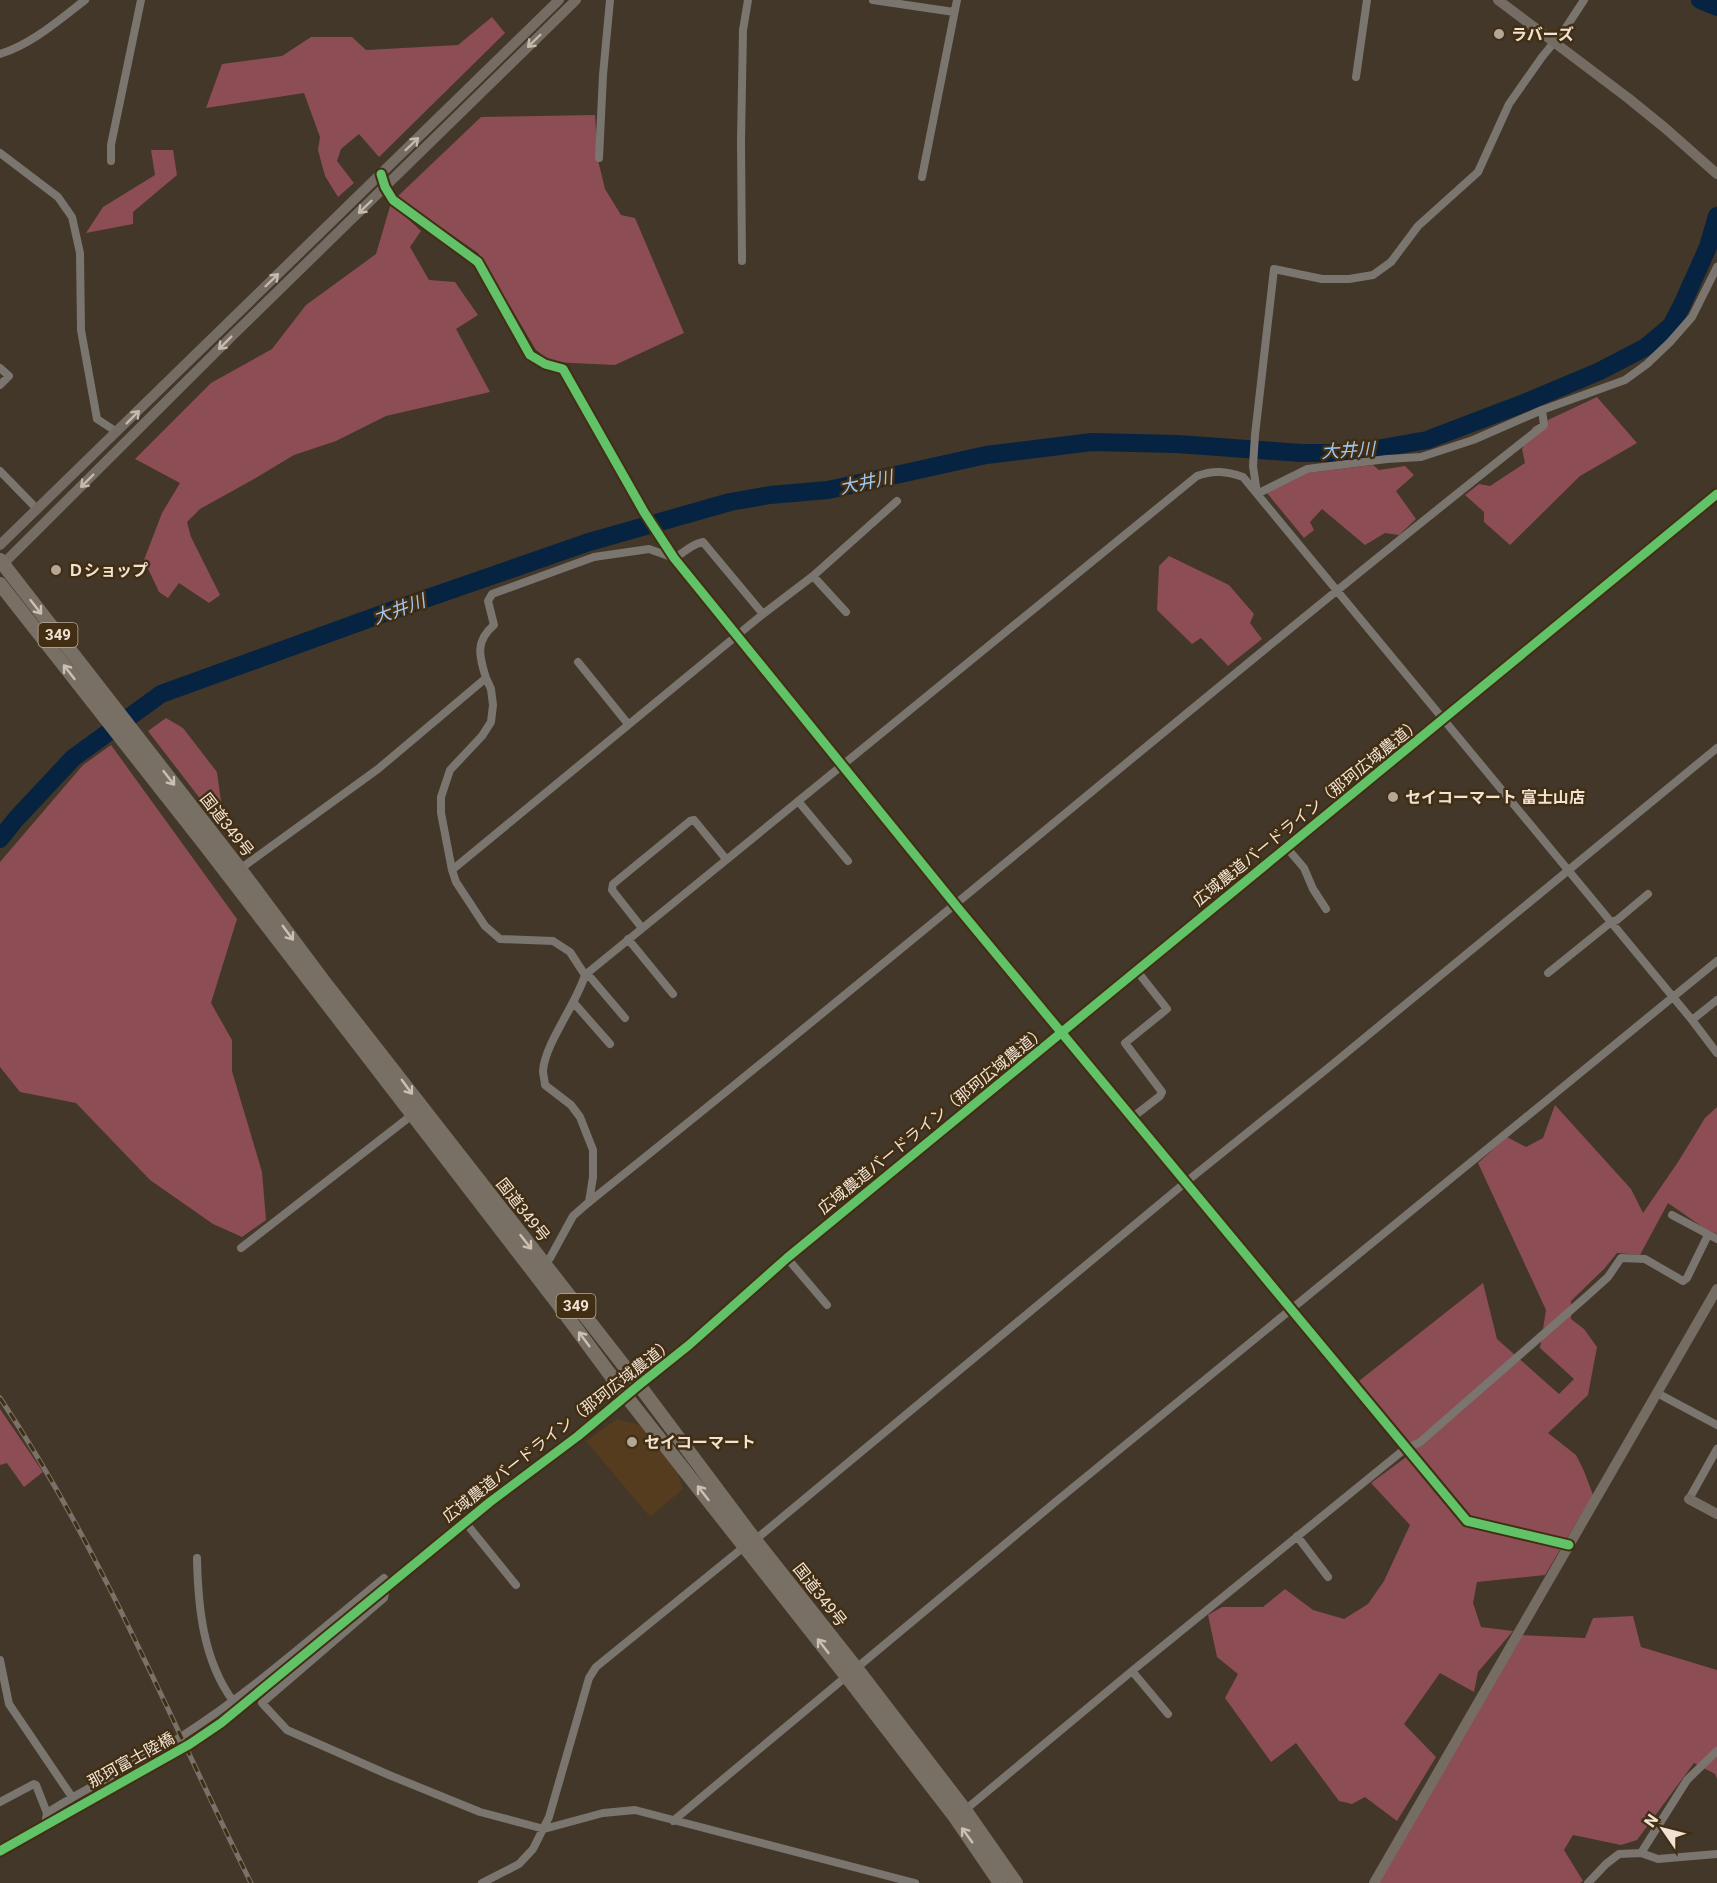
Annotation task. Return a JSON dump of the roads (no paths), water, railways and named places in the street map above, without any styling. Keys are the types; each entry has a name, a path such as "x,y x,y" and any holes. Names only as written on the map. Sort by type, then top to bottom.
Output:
{"highway":[{"name":"国道349号","path":"1,564 110,714"},
{"name":"国道349号","path":"0,584 240,868 322,979 402,1080 538,1268 626,1396 750,1543 852,1673 965,1810 1016,1883"},
{"name":"国道349号","path":"128,736 412,1115 538,1268 639,1385 750,1543"},
{"name":"国道349号","path":"852,1673 1000,1883"}],"street":[{"path":"0,54 10,51 50,27 85,0"},
{"path":"111,161 111,145 141,0"},
{"path":"0,545 560,0"},
{"path":"1,564 576,0"},
{"path":"599,159 603,75 610,0"},
{"path":"742,261 743,30 748,0"},
{"path":"873,0 954,12"},
{"path":"922,177 957,0"},
{"path":"1356,77 1367,0"},
{"path":"1498,0 1656,120 1717,174"},
{"path":"1257,494 1253,466 1255,435 1275,269 1322,279 1349,279 1373,275 1392,262 1418,226 1478,172 1509,104 1584,0"},
{"path":"0,153 58,197 72,217 80,253 81,330 97,419 117,432"},
{"path":"381,174 385,187 393,200 478,262 530,355 545,364 563,369 644,512 674,558 956,905 1467,1521 1569,1545"},
{"path":"1257,494 1307,469 1421,457 1473,440 1542,410 1625,380 1647,364 1692,317 1717,267"},
{"path":"0,368 9,376 0,385"},
{"path":"538,1268 550,1258 573,1216 589,1202 956,905 1336,590 1544,425 1542,410"},
{"path":"0,471 38,509"},
{"path":"589,1202 593,1177 593,1150 580,1117 571,1105 545,1085 543,1071 550,1047 574,1003 585,975 1197,476 1210,471 1230,472 1243,477 1717,1053"},
{"name":"広域農道バードライン（那珂広域農道）","path":"221,1723 365,1604 385,1582 578,1436 689,1344 787,1258 1717,494"},
{"path":"452,870 763,614 813,576 897,501"},
{"path":"625,1018 591,978 585,975 570,952 553,940 500,939 485,926 456,882 452,870 441,813 441,797 450,770 482,736 490,722 493,705 491,689 482,664 480,645 485,633 494,625 488,601 492,594 594,557 650,549 674,558 695,543 703,542 763,614"},
{"path":"813,576 846,612"},
{"path":"578,662 628,724"},
{"path":"240,868 378,769 486,678"},
{"path":"482,1883 519,1864 533,1850 549,1817 567,1761 589,1678 596,1667 1717,748"},
{"path":"798,801 848,861"},
{"path":"642,928 612,890 613,884 694,820 726,859"},
{"path":"1287,848 1304,868 1313,889 1326,909"},
{"path":"1548,972 1648,894"},
{"path":"628,939 673,994"},
{"path":"673,1821 1059,1499 1717,961"},
{"path":"1133,1117 1162,1092 1125,1042 1167,1009 1137,971"},
{"path":"1692,1020 1717,1000"},
{"path":"574,1003 609,1044"},
{"path":"1710,1044 1717,1038"},
{"path":"241,1248 412,1115"},
{"path":"1671,1215 1717,1239"},
{"path":"965,1810 1297,1536 1406,1448 1419,1443 1608,1277 1621,1258 1645,1259 1683,1281 1687,1278 1708,1235"},
{"path":"787,1258 827,1305"},
{"path":"1374,1883 1717,1290"},
{"path":"1657,1393 1717,1425"},
{"path":"1717,1449 1689,1499 1717,1514"},
{"path":"465,1522 516,1585"},
{"path":"1297,1536 1328,1577"},
{"path":"197,1558 197,1583 206,1641 212,1662 232,1701"},
{"path":"0,1851 48,1820 72,1797 180,1737 232,1701 385,1582"},
{"path":"385,1582 384,1598 262,1703 287,1730 480,1812 544,1829 603,1813 635,1810 915,1883"},
{"path":"0,1660 9,1704 72,1797"},
{"path":"1132,1671 1168,1714"},
{"name":"那珂富士陸橋","path":"48,1820 190,1744 221,1723"},
{"path":"1641,1853 1687,1780 1717,1751"},
{"path":"0,1802 34,1784 48,1820"},
{"path":"1588,1883 1606,1863 1619,1854 1641,1853 1658,1858 1717,1854"}],"waterway":[{"path":"1700,0 1717,7"},
{"name":"大井川","path":"0,839 73,758 161,694 589,542 730,502 770,495 828,490 986,455 1092,442 1177,444 1301,453 1354,453 1427,440 1600,371 1646,347 1671,326 1708,247 1717,216"}],"railway":[{"path":"0,1398 37,1456 103,1575 251,1883"}],"place":[{"name":"ラバーズ","path":"1499,34"},
{"name":"Ｄショップ","path":"56,570"},
{"name":"セイコーマート 富士山店","path":"1393,797"},
{"name":"セイコーマート","path":"632,1442"}]}
